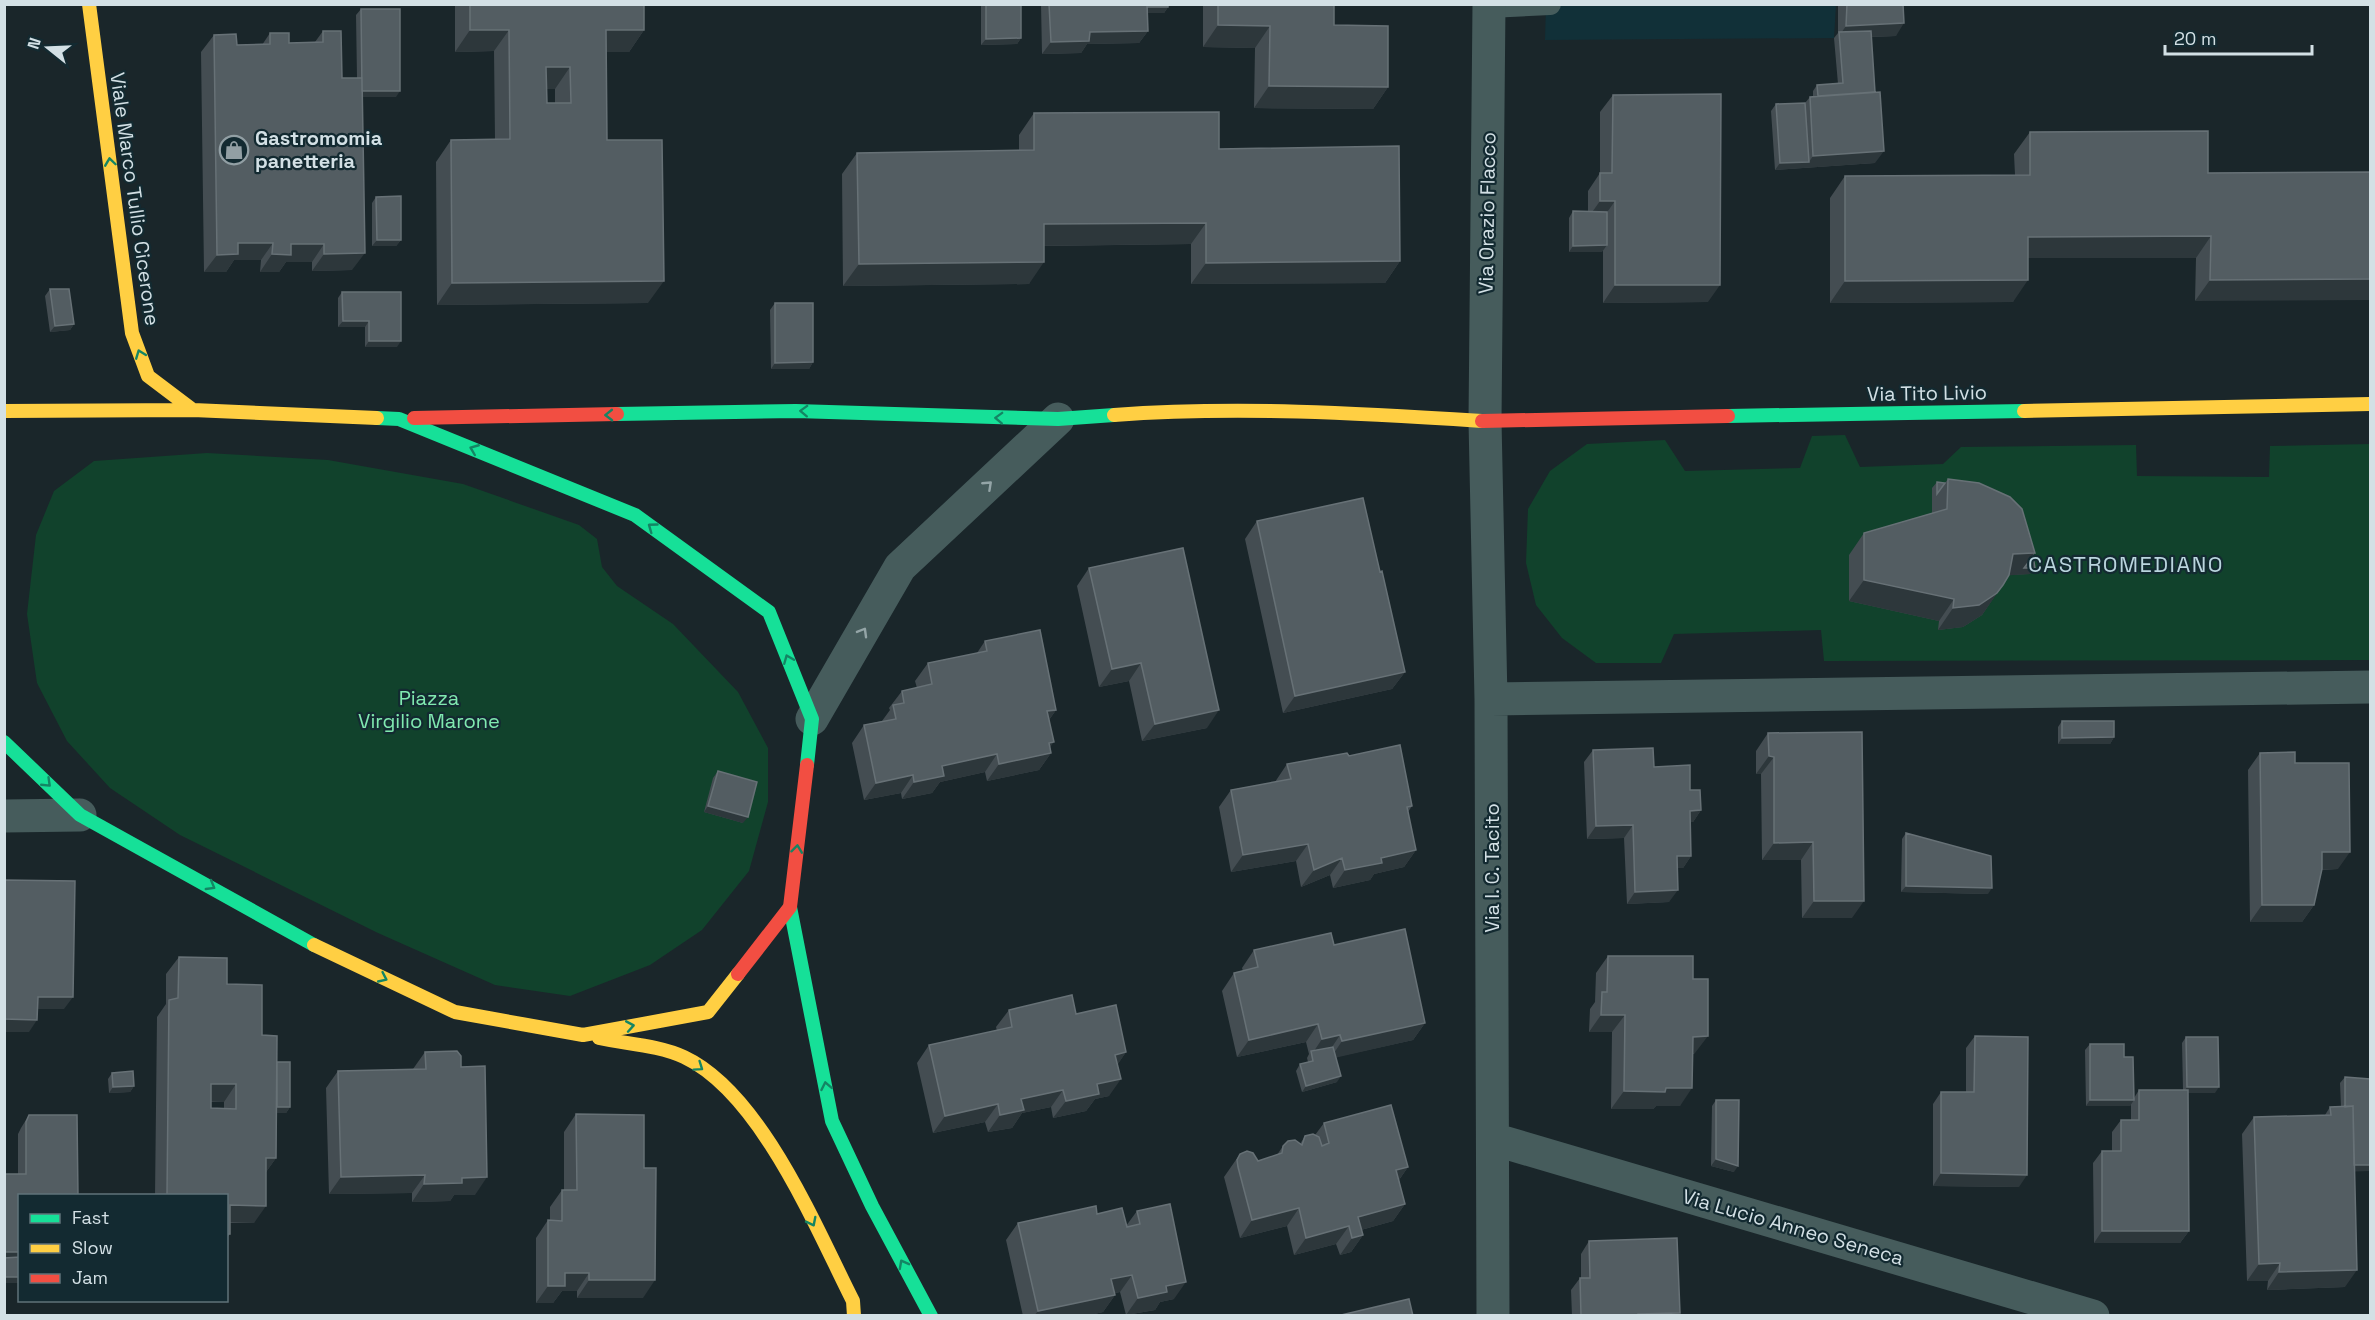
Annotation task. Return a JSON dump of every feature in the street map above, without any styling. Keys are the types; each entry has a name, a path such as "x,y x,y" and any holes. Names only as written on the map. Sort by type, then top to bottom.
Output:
{"street":[{"name":"Viale Marco Tullio Cicerone","path":"89,4 132,333 148,376 193,410"},
{"name":"Via Orazio Flacco","path":"1485,421 1489,6"},
{"name":"Via Tito Livio","path":"399,419 796,411 1058,420 1170,411 1316,410 1485,421 2370,404"},
{"path":"4,411 193,410 399,419 635,515 769,612 812,719"},
{"path":"931,1316 873,1206 832,1120 790,907 812,719 900,567 1058,420"},
{"name":"Via I. C. Tacito","path":"1485,421 1491,699 1493,1316"},
{"path":"1491,699 2370,687"},
{"path":"4,742 80,815 308,942 455,1012 583,1035 684,1057 724,1085 779,1156 853,1301 854,1316"},
{"path":"4,816 80,815"},
{"path":"583,1035 708,1012 790,907"},
{"name":"Via Lucio Anneo Seneca","path":"1493,1139 2093,1316"}],"lane":[{"path":"1489,6 1550,4"}],"shaded area":[{"path":"1546,5 1836,5 1834,38 1545,40"}],"green space":[{"path":"1845,435 1860,467 1943,464 1961,447 2136,445 2137,476 2269,477 2270,446 2370,444 2370,660 1824,661 1821,630 1674,634 1661,663 1596,663 1562,638 1536,605 1526,563 1528,509 1550,471 1587,444 1665,440 1685,471 1800,468 1812,436"},
{"name":"Piazza Virgilio Marone","path":"207,453 328,460 463,484 579,525 597,539 602,567 617,586 673,624 738,692 768,748 768,802 749,871 702,930 650,965 570,996 495,985 378,933 180,835 110,788 67,741 37,683 27,614 36,535 54,491 94,461"}],"building":[{"path":"470,4 644,4 644,30 606,30 607,140 662,140 664,281 452,283 451,140 510,139 509,30 470,30","holes":["546,67 570,67 571,103 547,103"]},
{"path":"986,4 1021,4 1021,38 986,39"},
{"path":"1049,4 1147,4 1148,31 1090,32 1089,41 1051,42"},
{"path":"1147,4 1168,4 1168,7 1147,7"},
{"path":"1218,4 1334,4 1334,25 1388,26 1388,87 1269,86 1270,26 1218,25"},
{"path":"1847,4 1903,4 1904,23 1846,26"},
{"path":"361,9 400,9 400,91 362,91"},
{"path":"323,31 341,31 342,78 362,78 365,253 324,254 324,244 291,244 291,255 272,254 273,243 238,243 238,254 217,255 214,35 236,34 237,45 270,44 270,33 289,33 289,43 323,42"},
{"path":"1871,31 1875,92 1818,96 1817,85 1843,83 1839,32"},
{"path":"1880,92 1884,151 1813,156 1810,97"},
{"path":"1721,94 1720,285 1615,285 1615,201 1600,201 1600,173 1612,173 1613,95"},
{"path":"1805,103 1809,162 1780,163 1776,104"},
{"path":"1219,112 1219,149 1399,146 1400,261 1206,263 1206,223 1044,224 1044,262 859,264 857,153 1034,150 1034,113"},
{"path":"2208,131 2208,173 2370,172 2370,279 2210,280 2211,236 2028,237 2028,280 1845,281 1845,176 2030,175 2030,132"},
{"path":"401,196 401,240 377,240 376,197"},
{"path":"1573,211 1607,212 1607,245 1573,246"},
{"path":"50,289 69,289 74,324 55,326"},
{"path":"342,292 401,292 401,341 369,341 369,321 343,321"},
{"path":"775,303 813,303 813,362 775,363"},
{"path":"1948,479 1979,483 2010,497 2022,509 2035,553 2013,554 2009,575 2003,585 1997,593 1979,605 1953,608 1954,599 1864,580 1864,533 1947,509"},
{"path":"1937,482 1945,483 1937,494"},
{"path":"1363,498 1405,672 1295,696 1257,521"},
{"path":"1183,548 1219,710 1155,724 1141,663 1112,669 1089,568"},
{"path":"2033,556 2035,568 2024,568"},
{"path":"1040,630 1056,710 1047,711 1054,742 1049,743 1051,753 999,764 997,754 942,766 944,776 914,782 913,775 876,783 864,725 896,719 893,705 904,703 902,691 932,684 928,663 987,651 985,641"},
{"path":"2062,721 2114,721 2114,737 2062,738"},
{"path":"1862,732 1864,901 1814,901 1813,842 1774,843 1774,757 1769,756 1768,733"},
{"path":"1400,745 1412,806 1407,807 1416,850 1381,858 1382,863 1345,870 1342,858 1314,870 1308,844 1243,855 1231,790 1291,779 1287,764 1347,753 1349,756"},
{"path":"1653,748 1654,767 1690,765 1690,790 1700,790 1701,810 1690,811 1691,856 1677,856 1678,890 1635,892 1633,825 1596,826 1593,750"},
{"path":"2295,752 2295,763 2349,763 2350,852 2322,852 2322,869 2314,905 2262,905 2260,753"},
{"path":"718,771 757,782 748,817 708,806"},
{"path":"1906,833 1991,856 1992,888 1906,886"},
{"path":"4,880 75,881 73,997 38,997 37,1020 4,1019"},
{"path":"1405,929 1425,1023 1342,1041 1340,1035 1322,1039 1318,1024 1249,1040 1234,973 1258,967 1254,950 1331,933 1334,945"},
{"path":"1608,956 1693,956 1693,979 1708,979 1708,1036 1693,1037 1692,1088 1666,1088 1665,1092 1624,1091 1625,1015 1601,1015 1602,992 1607,992"},
{"path":"179,957 227,958 227,984 262,985 262,1035 277,1036 276,1158 266,1158 266,1206 230,1205 230,1234 228,1234 228,1194 167,1194 169,1000 178,998","holes":["211,1084 236,1084 236,1109 211,1108"]},
{"path":"1072,995 1076,1014 1116,1005 1126,1052 1115,1055 1121,1079 1097,1084 1099,1094 1066,1101 1063,1090 1021,1099 1024,1110 1000,1115 998,1104 945,1116 929,1045 1012,1027 1009,1010"},
{"path":"1975,1036 2028,1037 2027,1175 1941,1173 1941,1092 1974,1092"},
{"path":"2186,1037 2218,1037 2219,1087 2187,1087"},
{"path":"2090,1044 2124,1044 2124,1057 2133,1057 2134,1100 2090,1100"},
{"path":"1333,1047 1341,1076 1306,1086 1300,1064 1313,1061 1311,1051"},
{"path":"457,1051 461,1056 461,1067 485,1066 487,1177 462,1178 462,1183 424,1184 425,1175 341,1177 338,1071 426,1069 425,1052"},
{"path":"277,1062 290,1062 290,1107 277,1107"},
{"path":"133,1071 134,1086 113,1087 112,1073"},
{"path":"2345,1077 2370,1079 2370,1165 2354,1165 2353,1106 2345,1107"},
{"path":"2139,1090 2188,1090 2189,1231 2102,1231 2102,1151 2121,1151 2121,1120 2139,1120"},
{"path":"1716,1100 1739,1100 1738,1166 1716,1159"},
{"path":"1391,1105 1408,1167 1396,1170 1405,1204 1358,1217 1363,1235 1352,1238 1349,1226 1306,1238 1299,1208 1252,1220 1238,1167 1237,1160 1240,1154 1247,1151 1253,1153 1258,1161 1282,1153 1283,1146 1288,1141 1295,1140 1302,1145 1305,1136 1313,1134 1319,1137 1322,1146 1329,1143 1324,1123"},
{"path":"2353,1106 2357,1270 2279,1272 2280,1263 2259,1264 2254,1117 2331,1115 2330,1107"},
{"path":"576,1114 644,1115 644,1168 656,1168 655,1280 589,1280 589,1273 565,1273 565,1286 548,1286 548,1220 562,1221 562,1190 577,1190"},
{"path":"29,1115 77,1115 78,1194 18,1194 18,1252 4,1252 4,1174 26,1174 26,1122"},
{"path":"1170,1204 1186,1282 1166,1286 1167,1292 1138,1298 1132,1275 1111,1279 1115,1295 1038,1311 1018,1223 1096,1206 1097,1214 1122,1208 1127,1227 1140,1224 1137,1211"},
{"path":"1677,1238 1680,1313 1581,1316 1580,1278 1590,1278 1589,1241"},
{"path":"18,1257 18,1277 4,1277 4,1258"},
{"path":"1409,1299 1413,1316 1337,1316"}],"traffic: fast":[{"path":"617,414 796,411 1058,419 1114,415"},
{"path":"1728,416 2024,411"},
{"path":"377,418 399,419 635,515 769,612 812,719 807,765"},
{"path":"4,742 80,815 314,945"},
{"path":"790,907 832,1121 872,1206 931,1316"}],"traffic: slow":[{"path":"89,4 132,333 148,376 193,410"},
{"path":"2024,411 2370,404"},
{"path":"4,411 193,410 377,418"},
{"path":"1114,415 1252,411 1344,413 1482,421"},
{"path":"314,945 455,1012 583,1035 708,1012 738,974"},
{"path":"599,1038 653,1047 684,1057 712,1075 738,1100 762,1131 804,1201 853,1301 854,1316"}],"traffic: jam":[{"path":"414,418 617,414"},
{"path":"1482,421 1728,416"},
{"path":"738,974 790,907 807,765"}],"place":[{"name":"Gastromomia panetteria","path":"234,150"}],"district":[{"name":"CASTROMEDIANO","path":"2126,564"}]}
